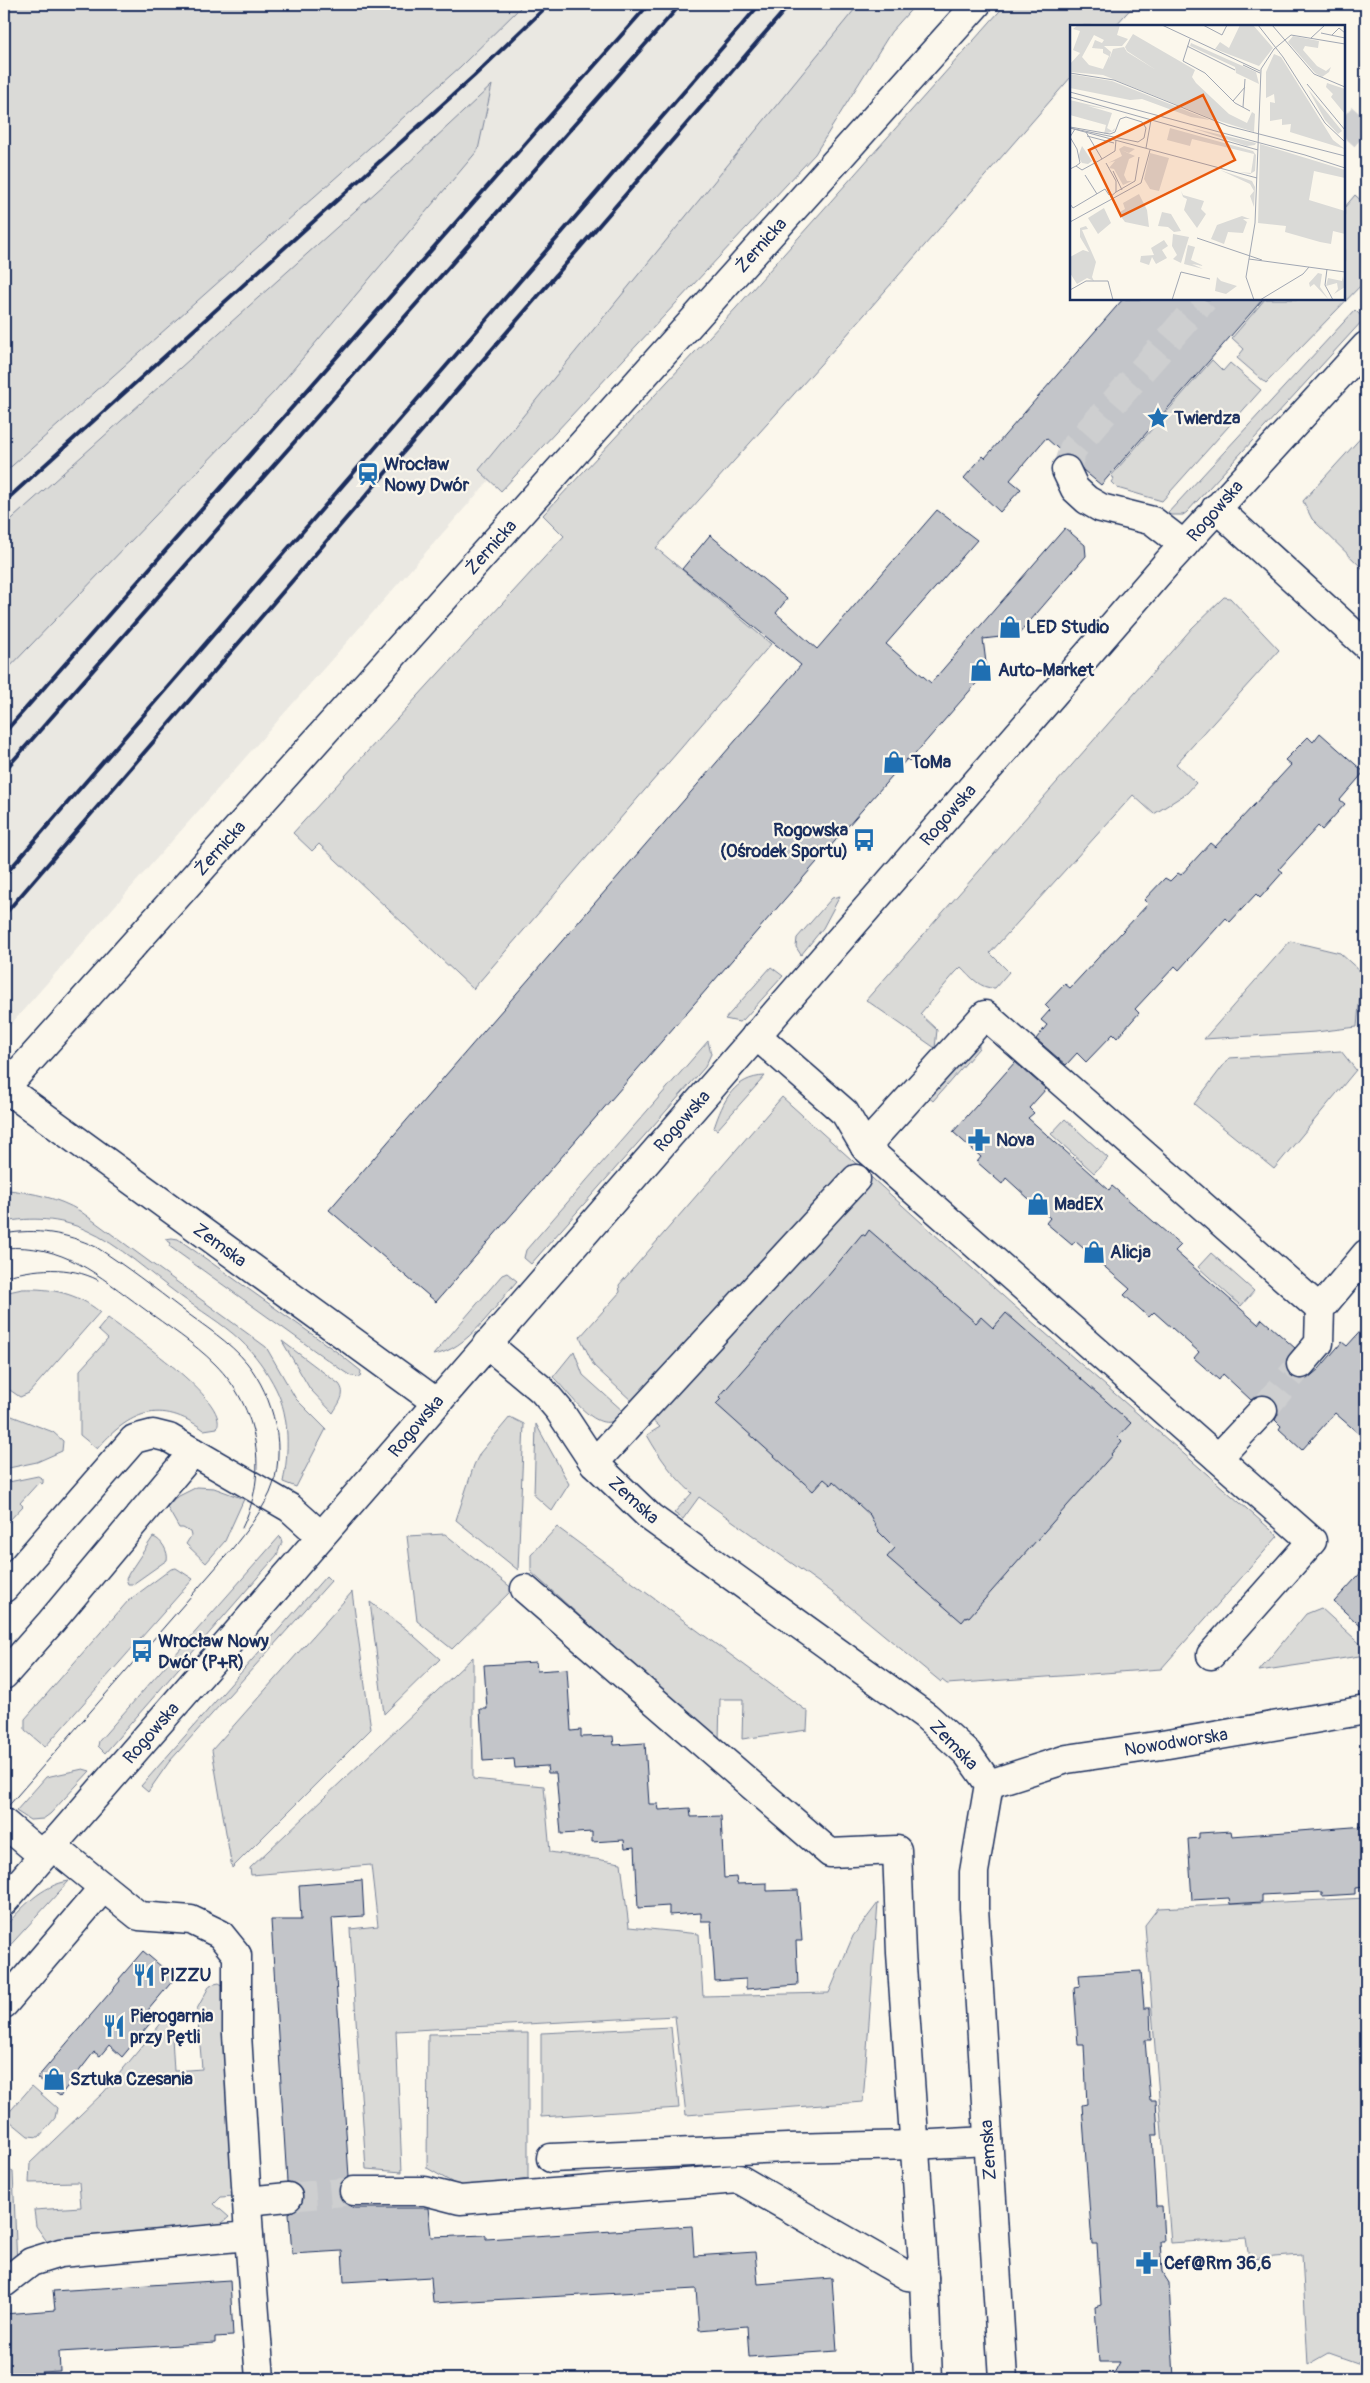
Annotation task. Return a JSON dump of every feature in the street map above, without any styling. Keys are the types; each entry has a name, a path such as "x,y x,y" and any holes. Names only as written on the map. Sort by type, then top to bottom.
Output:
{"street":[{"name":"Żernicka","path":"4,1089 977,4"},
{"name":"Rogowska","path":"4,1901 320,1536 382,1468 436,1402 1216,508 1366,346"},
{"path":"1066,470 1075,489 1087,500 1101,508 1153,521 1184,545"},
{"path":"1216,508 1366,645"},
{"path":"865,1147 985,1015 1320,1308"},
{"path":"756,1035 845,1113 865,1147 1312,1541 1211,1655"},
{"name":"Zemska","path":"4,1089 436,1402"},
{"path":"594,1463 856,1179"},
{"path":"1301,1364 1319,1343 1320,1308 1366,1254"},
{"name":"Zemska","path":"488,1344 542,1390 559,1410 594,1463 650,1517 926,1716 967,1753 989,1784 974,1872 975,1952 1003,2379"},
{"path":"1218,1458 1263,1410"},
{"path":"4,1588 134,1438 153,1434 169,1438 290,1508 320,1536"},
{"path":"4,1674 51,1622 193,1452"},
{"path":"525,1588 830,1853 897,1850 901,1953 924,2278 928,2379"},
{"name":"Nowodworska","path":"989,1784 1067,1759 1366,1710"},
{"path":"4,1822 103,1888 139,1916 191,1920 220,1934 238,1955 237,2034 260,2379"},
{"path":"4,2004 103,1888"},
{"path":"551,2158 788,2148 914,2145 987,2140"},
{"path":"354,2191 425,2191 460,2200 739,2180 908,2276 924,2278"},
{"path":"247,2201 288,2197"},
{"path":"4,2283 32,2262 60,2253 249,2236"}],"shaded area":[{"path":"4,4 524,4 460,67 4,473"},
{"path":"524,4 908,4 4,1032 4,473 460,67"},
{"path":"859,4 916,4 891,32 815,154 501,491 479,470"},
{"path":"1006,4 1135,4 1116,25 1070,25 1070,78 845,337 656,548 771,644 473,989 319,844 312,851 293,833 564,536 543,515 736,308"},
{"path":"492,85 478,150 275,391 4,673 4,526 405,166"},
{"path":"1355,195 1366,205 1366,280 1266,383 1237,358 1244,349 1232,338 1264,300 1345,300 1345,207"},
{"path":"1355,310 1364,319 1187,512 1183,515 1166,515"},
{"path":"1212,360 1223,371 1230,363 1261,390 1162,501 1117,488 1111,482 1114,478 1111,476"},
{"path":"1366,432 1366,572 1312,519 1303,501"},
{"path":"1224,597 1230,598 1279,650 1176,764 1196,783 1187,793 1154,814 1133,795 990,953 1009,972 995,988 985,987 980,984 961,967 955,973 920,1014 937,1030 935,1048 866,1000 1192,628"},
{"path":"840,896 823,928 801,955 796,947 797,938 832,898"},
{"path":"1290,941 1340,953 1362,973 1357,1027 1316,1032 1204,1039"},
{"path":"771,967 783,976 743,1020 739,1022 725,1019"},
{"path":"979,1038 979,1048 933,1101 926,1095"},
{"path":"708,1041 711,1054 705,1067 531,1264 524,1258 526,1250"},
{"path":"1341,1051 1356,1070 1274,1169 1194,1104 1229,1058"},
{"path":"765,1076 717,1130 714,1128 721,1109 731,1092 745,1081 754,1077"},
{"path":"782,1097 1013,1305 1278,1536 1161,1669 947,1684 942,1680 941,1682 832,1592 699,1497 683,1519 674,1513 692,1493 667,1466 647,1435 660,1427 594,1366 580,1337 620,1292 619,1285"},
{"path":"1065,1119 1108,1158 1094,1173 1051,1134"},
{"path":"9,1190 46,1197 80,1211 266,1347 296,1399 326,1429 296,1487 283,1482 287,1435 281,1400 265,1369 245,1345 226,1328 99,1236 76,1226 56,1221 25,1219 4,1222 4,1196"},
{"path":"165,1239 178,1239 337,1352 361,1371 360,1377 351,1376 343,1371 169,1246 171,1243"},
{"path":"1211,1253 1254,1291 1241,1306 1198,1267"},
{"path":"507,1273 517,1281 480,1326 458,1345 433,1355 502,1275"},
{"path":"22,1289 63,1293 82,1300 100,1312 29,1393 20,1397 4,1386 4,1293"},
{"path":"108,1318 155,1352 194,1385 208,1401 217,1416 217,1428 204,1430 188,1420 173,1414 159,1412 133,1418 109,1436 97,1449 80,1435 80,1370 108,1339 98,1330"},
{"path":"282,1341 339,1384 342,1395 333,1413 310,1389"},
{"path":"574,1351 583,1375 624,1412 615,1420 606,1422 586,1413 553,1377"},
{"path":"4,1413 53,1432 63,1441 62,1451 37,1462 4,1469"},
{"path":"510,1417 524,1424 518,1570 456,1520 474,1465 480,1453"},
{"path":"536,1424 569,1484 552,1511 534,1495"},
{"path":"38,1476 43,1479 43,1483 39,1482 20,1503 23,1506 8,1522 4,1521 4,1483"},
{"path":"197,1487 214,1488 244,1499 225,1541 206,1563 186,1544 191,1536 190,1532 179,1528 167,1507 175,1498"},
{"path":"557,1527 808,1712 807,1730 742,1739 743,1699 720,1699 719,1741 531,1572 531,1555"},
{"path":"445,1534 513,1589 452,1649 417,1621 407,1536"},
{"path":"280,1536 282,1542 277,1555 105,1753 98,1746 99,1741"},
{"path":"153,1537 164,1546 167,1560 133,1584 128,1584 126,1579 129,1573"},
{"path":"176,1568 193,1579 45,1747 25,1730 25,1719 128,1601 171,1569"},
{"path":"326,1576 331,1581 169,1762 148,1792 141,1786"},
{"path":"352,1592 371,1729 232,1868 212,1750"},
{"path":"370,1602 406,1629 440,1659 384,1714"},
{"path":"1321,1608 1366,1649 1366,1655 1259,1671 1306,1614"},
{"path":"473,1657 473,1779 544,1786 550,1852 621,1863 629,1927 699,1934 703,1996 829,1993 853,1936 878,1903 863,2102 686,2115 675,2016 396,2031 402,2172 366,2169 350,1929 378,1926 371,1865 251,1875 250,1868"},
{"path":"83,1769 90,1771 50,1814 43,1819 30,1820 16,1811 46,1777"},
{"path":"69,1881 4,1952 4,1928 41,1892 59,1883"},
{"path":"1366,1898 1366,2366 1329,2353 1308,2365 1302,2255 1249,2259 1246,2238 1171,2243 1145,1925 1158,1908"},
{"path":"219,1983 224,1986 235,2196 221,2197 214,2204 229,2217 212,2232 48,2243 36,2226 34,2210 81,2207 79,2182 29,2183 30,2163 104,2092 163,2021 171,2020 174,2071 202,2069 197,2009 210,1985"},
{"path":"671,2027 679,2108 541,2117 541,2033"},
{"path":"528,2033 528,2179 462,2188 427,2168 428,2034"},
{"path":"32,2086 57,2108 55,2118 39,2137 28,2136 5,2117"},
{"path":"4,2166 13,2172 17,2266 4,2272"}],"building":[{"path":"1122,300 1262,300 1101,485 1083,470 1075,457 1065,455 1046,438 1010,480 1021,489 1000,512 964,478 983,456 985,458"},
{"path":"937,510 977,540 886,644 931,683 1065,528 1085,545 1086,556 1018,635 983,639 987,671 909,761 907,759 855,818 436,1302 329,1210 801,665 682,569 710,535 787,599 776,613 817,649"},
{"path":"1320,733 1364,772 1340,800 1345,804 1322,830 1318,826 1279,869 1283,872 1260,898 1256,894 1230,922 1226,918 1179,970 1175,966 1135,1009 1139,1013 1117,1038 1113,1034 1086,1062 1077,1053 1066,1065 1036,1039 1047,1025 1041,1020 1050,1010 1045,1005 1065,984 1070,988 1148,904 1144,900 1165,878 1170,881 1178,873 1181,875 1210,843 1215,847 1291,765 1285,760 1308,737 1313,742"},
{"path":"1015,1062 1046,1089 1029,1108 1034,1113 1028,1118 1109,1190 1112,1186 1181,1245 1175,1251 1258,1324 1262,1319 1295,1348 1286,1362 1286,1370 1291,1376 1307,1379 1319,1369 1342,1342 1347,1346 1366,1325 1366,1440 1335,1413 1302,1450 1279,1429 1281,1426 1275,1420 1278,1414 1278,1406 1273,1398 1259,1395 1251,1400 1223,1374 1219,1380 1194,1358 1199,1352 1154,1312 1149,1317 1124,1295 1130,1289 1075,1241 1072,1245 1046,1223 1050,1218 1006,1178 1002,1184 977,1162 981,1157 953,1132"},
{"path":"869,1230 976,1323 981,1317 993,1328 1006,1313 1131,1423 1118,1437 1122,1441 1112,1455 969,1617 967,1616 962,1622 887,1557 895,1548 878,1531 870,1515 833,1481 831,1485 824,1479 813,1491 716,1404 721,1399 719,1397 787,1319 828,1275 862,1234 865,1236"},
{"path":"1366,1567 1366,1631 1334,1602"},
{"path":"536,1662 537,1671 567,1669 571,1731 581,1730 581,1737 613,1736 614,1745 645,1743 649,1804 658,1804 659,1810 690,1808 691,1817 721,1816 724,1878 736,1877 737,1884 767,1883 767,1891 798,1890 802,1941 796,1941 798,1985 746,1989 746,1979 715,1981 711,1921 701,1921 701,1913 669,1915 669,1906 638,1908 635,1847 625,1848 624,1840 592,1842 592,1832 561,1834 556,1773 548,1773 547,1766 515,1768 514,1759 483,1761 480,1709 487,1709 484,1665"},
{"path":"1366,1826 1366,1887 1355,1888 1355,1894 1322,1896 1322,1892 1262,1895 1262,1902 1230,1904 1229,1898 1192,1900 1188,1839 1199,1838 1199,1833 1231,1831 1232,1836"},
{"path":"362,1880 364,1916 332,1918 349,2177 341,2183 338,2191 340,2198 346,2204 354,2208 428,2208 431,2237 486,2235 486,2239 692,2226 694,2256 755,2252 758,2284 832,2278 837,2351 749,2357 747,2326 699,2330 696,2289 433,2303 431,2277 344,2282 342,2251 292,2254 289,2213 297,2209 302,2203 304,2196 300,2188 294,2183 287,2182 271,1920 301,1920 299,1885"},
{"path":"143,1951 175,1978 138,2022 152,2021 122,2057 109,2045 100,2056 94,2052 60,2096 37,2078 120,1981 119,1979"},
{"path":"1141,1971 1144,2008 1150,2008 1151,2040 1145,2040 1150,2100 1156,2100 1158,2135 1152,2135 1156,2206 1162,2206 1164,2241 1160,2241 1162,2272 1169,2283 1174,2379 1111,2379 1120,2362 1099,2362 1095,2307 1101,2305 1097,2244 1092,2244 1082,2105 1087,2104 1084,2045 1078,2045 1074,1987 1080,1986 1079,1975"},
{"path":"230,2280 233,2336 215,2337 215,2343 59,2352 60,2371 42,2372 42,2378 4,2379 4,2314 55,2310 53,2291"}],"tunnel":[{"path":"1345,136 1366,112"},
{"path":"1066,470 1073,449 1203,300"},
{"path":"1263,1410 1301,1364"},
{"path":"288,2197 354,2191"}],"tram line":[{"path":"4,1234 16,1232 51,1233 74,1238 96,1247 140,1277 225,1341 247,1363 265,1392 271,1408 278,1442 278,1460 270,1493 257,1515 232,1549 4,1811"},
{"path":"4,1248 25,1248 44,1251 62,1256 95,1273 198,1349 230,1381 242,1400 250,1421 255,1442 257,1464 250,1507 242,1528"},
{"path":"4,1277 39,1270 63,1270 87,1275 98,1280"}],"railway":[{"path":"4,502 474,76 549,4"},
{"path":"4,733 649,4"},
{"path":"4,771 681,4"},
{"path":"4,876 760,4"},
{"path":"4,915 790,4"}],"place":[{"name":"Twierdza","path":"1158,418"},
{"name":"Wrocław Nowy Dwór","path":"368,474"},
{"name":"LED Studio","path":"1010,627"},
{"name":"Auto-Market","path":"981,670"},
{"name":"ToMa","path":"894,762"},
{"name":"Rogowska (Ośrodek Sportu)","path":"864,840"},
{"name":"Nova","path":"979,1140"},
{"name":"MadEX","path":"1038,1204"},
{"name":"Alicja","path":"1094,1252"},
{"name":"Wrocław Nowy Dwór (P+R)","path":"142,1651"},
{"name":"PIZZU","path":"144,1975"},
{"name":"Pierogarnia przy Pętli","path":"114,2026"},
{"name":"Sztuka Czesania","path":"54,2079"},
{"name":"Cef@Rm 36,6","path":"1147,2263"}]}
